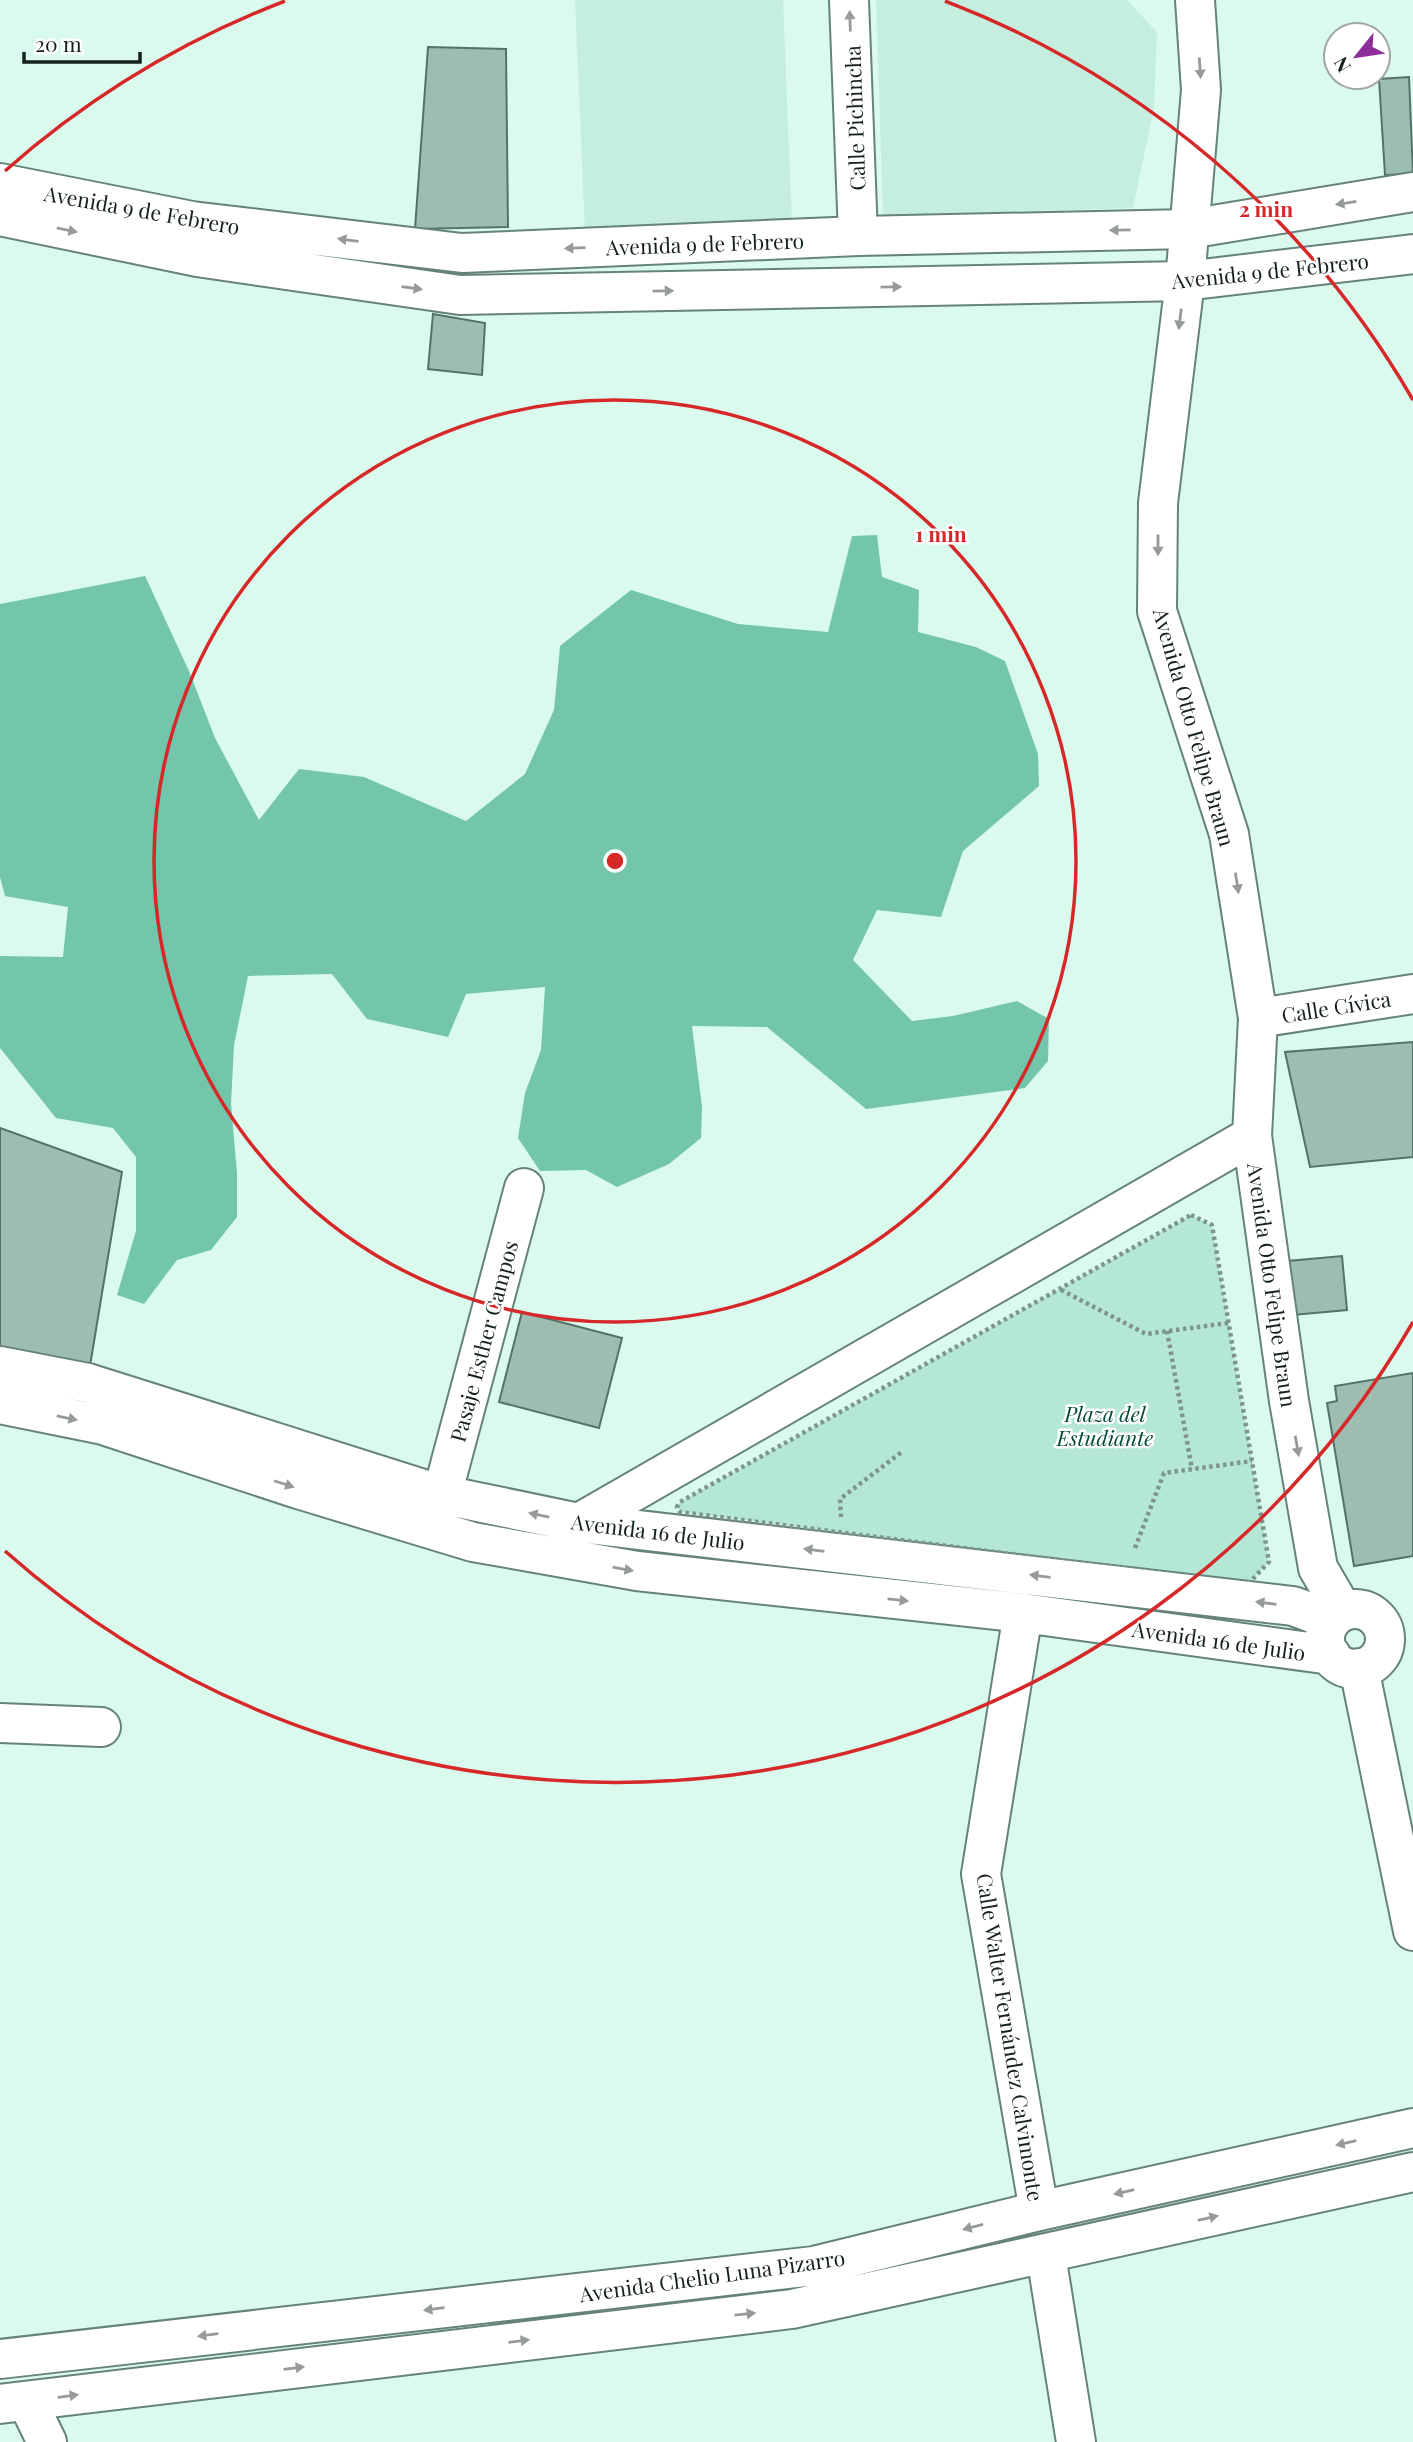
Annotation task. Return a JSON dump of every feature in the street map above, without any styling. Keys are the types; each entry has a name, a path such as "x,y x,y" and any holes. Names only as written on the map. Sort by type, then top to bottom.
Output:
{"street":[{"name":"Calle Pichincha","path":"849,0 858,236"},
{"name":"Avenida Otto Felipe Braun","path":"1195,0 1201,90 1185,281 1158,503 1157,611 1229,834 1258,1018 1252,1136 1289,1401 1318,1568 1341,1639 1413,1931"},
{"name":"Avenida 9 de Febrero","path":"0,183 192,222 462,253 858,236 1189,229 1413,192"},
{"name":"Avenida 9 de Febrero","path":"0,216 197,257 460,295 1185,281 1413,254"},
{"name":"Calle Cívica","path":"1258,1018 1413,994"},
{"path":"553,1556 579,1523 1252,1136"},
{"name":"Pasaje Esther Campos","path":"442,1495 524,1188"},
{"name":"Avenida 16 de Julio","path":"0,1366 88,1383 442,1495 579,1523 1293,1606 1341,1639"},
{"name":"Avenida 16 de Julio","path":"0,1404 103,1425 298,1489 473,1542 637,1571 1023,1613 1341,1639"},
{"name":"Calle Walter Fernández Calvimonte","path":"1023,1613 981,1874 1039,2211"},
{"path":"1341,1639 1378,1656 1399,1638"},
{"path":"0,1723 101,1727"},
{"name":"Avenida Chelio Luna Pizarro","path":"0,2359 814,2266 1039,2211 1413,2128"},
{"name":"Avenida Chelio Luna Pizarro","path":"14,2402 792,2309 1413,2172"},
{"path":"1046,2255 1076,2442"},
{"path":"14,2402 47,2442"}],"path":[{"path":"1191,1215 1212,1225 1269,1562 1248,1584 684,1515 677,1507 680,1502 1060,1290 1191,1215"},
{"path":"1060,1290 1146,1334 1228,1323"},
{"path":"1167,1331 1192,1469"},
{"path":"843,1535 840,1499 903,1451"},
{"path":"1127,1568 1164,1473 1252,1461"}],"shaded area":[{"path":"575,0 783,0 792,225 585,233"},
{"path":"876,0 1127,0 1157,32 1154,108 1133,208 883,216"}],"green space":[{"path":"877,535 882,577 919,590 918,632 976,647 1005,661 1038,754 1039,786 963,851 941,917 877,910 853,960 912,1021 953,1016 1017,1001 1049,1019 1048,1061 1025,1088 866,1109 767,1027 692,1026 702,1107 701,1138 669,1164 617,1187 586,1170 540,1171 518,1138 525,1093 541,1050 545,987 466,994 448,1037 367,1019 332,974 248,976 234,1045 231,1104 237,1173 237,1217 211,1250 177,1260 144,1304 117,1295 136,1231 136,1157 113,1128 56,1118 0,1048 0,956 63,957 68,907 5,896 0,877 0,604 145,576 189,671 215,738 259,820 299,769 364,777 466,821 525,774 554,710 560,646 631,590 738,624 828,632 852,536"},
{"name":"Plaza del Estudiante","path":"1191,1215 1212,1225 1269,1562 1248,1584 680,1512 677,1507 680,1502"}],"building":[{"path":"428,47 506,49 508,227 415,229"},
{"path":"1409,77 1413,174 1385,175 1380,91 1392,91 1392,78"},
{"path":"433,314 485,323 482,375 428,369"},
{"path":"1413,1042 1413,1157 1310,1167 1285,1052"},
{"path":"0,1128 122,1172 89,1372 0,1350"},
{"path":"1342,1256 1347,1310 1293,1315 1288,1261"},
{"path":"522,1312 622,1338 599,1428 499,1402"},
{"path":"1413,1373 1413,1556 1354,1566 1327,1403 1337,1401 1335,1386"}]}
